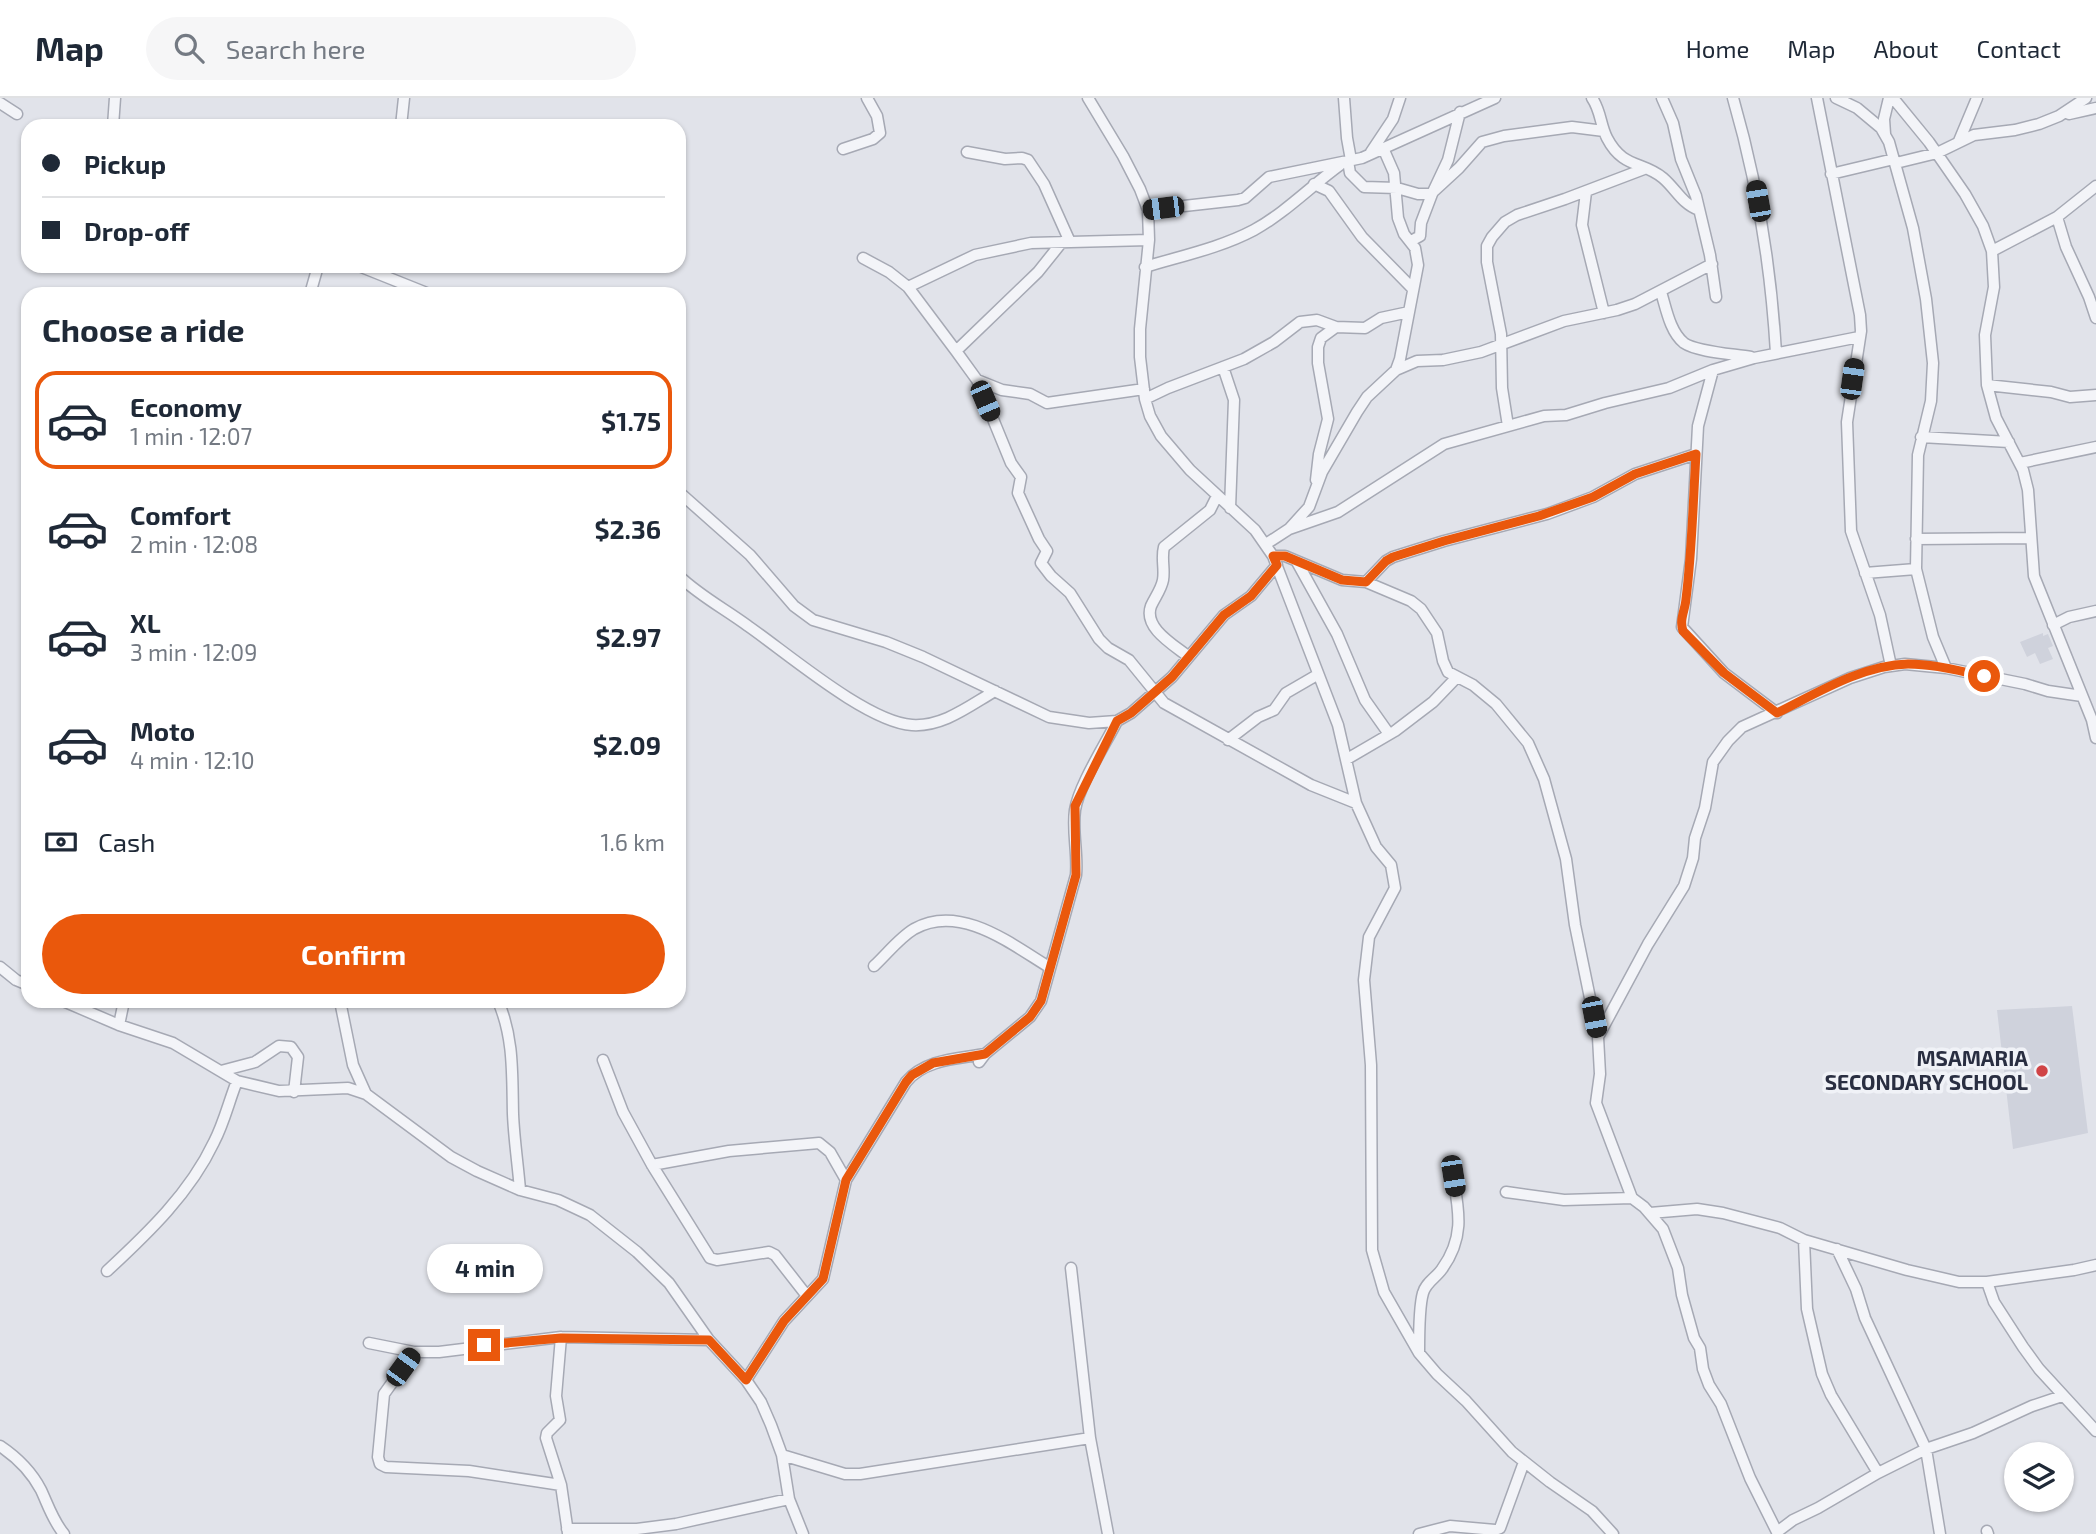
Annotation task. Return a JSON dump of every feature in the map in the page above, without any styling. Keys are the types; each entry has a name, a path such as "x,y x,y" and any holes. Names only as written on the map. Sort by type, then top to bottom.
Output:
{"street":[{"path":"114,119 115,98"},
{"path":"402,119 404,98"},
{"path":"843,149 873,139 880,133 877,116 867,98"},
{"path":"1088,98 1123,156 1148,210 1149,240 1140,348 1144,394 1150,416 1161,436 1190,470 1255,530 1266,544 1338,725 1356,803 1376,847 1391,865 1395,884 1369,937 1364,967 1371,1065 1372,1250 1384,1293 1419,1353 1488,1424 1497,1437 1524,1462 1592,1511 1613,1534"},
{"path":"1344,98 1350,173 1364,187 1397,188 1418,194 1433,193 1482,142 1553,128 1572,127 1604,131"},
{"path":"1368,155 1394,119 1400,98"},
{"path":"1148,210 1238,201 1269,177 1368,155 1495,98"},
{"path":"1592,98 1600,110 1604,131 1619,154 1663,177 1687,204 1699,210"},
{"path":"1662,98 1673,123 1677,146 1699,210 1712,264 1716,297"},
{"path":"1733,98 1755,184 1770,266 1776,353"},
{"path":"1817,98 1857,295 1859,337 1849,400 1847,444 1852,531 1880,615 1891,666"},
{"path":"1836,98 1857,108 1881,128 1895,161 1913,228 1926,299 1933,363 1931,401 1918,455 1916,569 1933,637 1947,668"},
{"path":"1885,135 1884,119 1891,98"},
{"path":"1891,98 1937,153 1965,194 1983,226 1992,251 1994,287 1985,335 1987,385 1996,418 2020,463 2028,491 2034,576 2092,720 2096,738"},
{"path":"1959,141 1977,98"},
{"path":"2059,116 2086,98"},
{"path":"0,103 17,114"},
{"path":"1831,174 1937,153 1977,134 2025,128 2059,116 2096,108"},
{"path":"1411,241 1420,236 1423,217 1448,160 1460,112"},
{"path":"1383,148 1394,173 1398,218 1404,234 1415,247 1418,265 1396,370"},
{"path":"967,152 1028,160 1044,184 1066,242"},
{"path":"1145,267 1247,234 1276,216 1314,184 1348,161"},
{"path":"1508,426 1502,388 1501,344 1487,262 1487,246 1505,222 1517,215 1644,169"},
{"path":"1314,184 1329,191 1362,237 1413,289"},
{"path":"1992,251 2057,217 2096,186"},
{"path":"1586,192 1582,225 1604,313"},
{"path":"2057,217 2066,247 2090,296 2096,318"},
{"path":"908,287 975,255 1031,243 1149,240"},
{"path":"956,351 1066,242"},
{"path":"863,258 889,272 908,287 977,380 1011,463 1021,477 1018,493 1047,551 1041,563 1070,593 1099,639 1108,648 1129,660 1155,694 1181,714 1311,785 1356,803"},
{"path":"1289,530 1309,507 1322,472 1367,397 1396,370 1417,361 1443,360 1481,352 1564,321 1635,304 1712,264"},
{"path":"379,273 412,287"},
{"path":"1661,292 1670,322 1682,342 1691,347 1754,358"},
{"path":"977,380 1002,390 1030,394 1046,403 1144,394 1168,388 1254,354 1300,323 1317,320 1336,327 1365,328 1381,318 1409,312"},
{"path":"1316,488 1318,463 1328,419 1318,347 1325,334 1336,327"},
{"path":"1266,544 1289,530 1339,512 1444,444 1544,416 1566,415 1669,388 1713,370 1754,358 1859,337"},
{"path":"1223,367 1234,400 1230,508"},
{"path":"1713,370 1698,426 1691,559 1682,627 1724,673 1777,713"},
{"path":"1987,385 2051,392 2070,397 2096,395"},
{"path":"1921,437 2009,442"},
{"path":"2020,463 2096,447"},
{"path":"1366,582 1393,557 1539,516 1593,497 1635,474 1696,454"},
{"path":"1189,657 1153,625 1150,610 1163,583 1164,547 1210,510 1217,496"},
{"path":"686,502 750,555 794,606 813,620 898,647 1049,717 1089,723 1117,721 1155,694 1224,615 1251,596 1280,555 1342,580 1366,582 1411,601 1421,609 1437,633 1445,667 1451,674 1473,685 1496,704 1528,743 1541,772 1557,818 1566,859 1575,925 1598,1037 1600,1074 1596,1103 1632,1198 1650,1213 1663,1229 1678,1268 1682,1295 1709,1385 1721,1404 1750,1478 1777,1533 1793,1520 1926,1449 1973,1433 2032,1406 2062,1396"},
{"path":"1916,539 2030,538"},
{"path":"1296,561 1337,634 1365,700 1389,734"},
{"path":"1865,573 1916,569"},
{"path":"686,583 853,701 879,716 909,725 939,722 995,691"},
{"path":"2053,625 2069,617 2096,611"},
{"path":"1598,1037 1648,944 1684,887 1705,808 1713,762 1742,727 1850,678 1891,666 1921,664 1947,668 2082,696"},
{"path":"1228,740 1258,717 1276,708 1287,692 1317,676"},
{"path":"1347,759 1389,734 1433,702 1457,677"},
{"path":"746,1380 784,1321 820,1284 826,1273 846,1180 912,1075 933,1063 982,1058 1030,1017 1041,1001 1076,875 1075,806 1117,721"},
{"path":"874,966 915,929 942,921 970,923 1049,967"},
{"path":"0,967 21,982"},
{"path":"79,1008 173,1043 237,1081 262,1088 295,1092 348,1088 366,1094 451,1157 520,1190 558,1200 590,1215 637,1252 669,1283 709,1340 746,1380 761,1402 782,1455 789,1499 803,1534"},
{"path":"119,1025 123,1008"},
{"path":"341,1008 353,1065 366,1094"},
{"path":"501,1008 511,1047 513,1115 520,1190"},
{"path":"220,1071 263,1059 279,1046 291,1047 298,1057 295,1092"},
{"path":"603,1060 623,1112 652,1165 710,1258 717,1260 769,1252 775,1255 807,1296"},
{"path":"107,1271 147,1233 188,1184 215,1141 237,1081"},
{"path":"652,1165 729,1151 819,1143 830,1152 846,1180"},
{"path":"1419,1353 1423,1293 1431,1279 1443,1268 1458,1236 1460,1220 1453,1176"},
{"path":"1506,1192 1564,1200 1632,1198"},
{"path":"1650,1213 1697,1209 1723,1213 1780,1228 1804,1240 1837,1250 1959,1282 1987,1282 2096,1265"},
{"path":"1804,1240 1807,1309 1822,1374 1831,1395 1878,1473"},
{"path":"1837,1250 1856,1289 1865,1318 1926,1449 1940,1534"},
{"path":"1071,1268 1090,1437 1108,1534"},
{"path":"1987,1282 1994,1302 2010,1329 2039,1369 2096,1431"},
{"path":"369,1343 414,1352 439,1352 561,1338 709,1340"},
{"path":"561,1338 556,1396 560,1420 546,1438 561,1485 568,1532 637,1529 676,1524 789,1499"},
{"path":"414,1352 384,1394 378,1457 380,1464 386,1467 469,1471 561,1485"},
{"path":"782,1455 845,1474 860,1474 1090,1437"},
{"path":"0,1446 30,1472 57,1526 64,1534"},
{"path":"1419,1534 1450,1526 1495,1530 1500,1528 1524,1462"}],"shaded area":[{"path":"2043,633 2043,636 2048,634 2053,646 2048,648 2053,659 2040,664 2035,653 2027,657 2020,642"},
{"name":"MSAMARIA SECONDARY SCHOOL","path":"2072,1006 2088,1133 2013,1149 1997,1010"}],"place":[{"name":"MSAMARIA SECONDARY SCHOOL","path":"2042,1071"}],"route":[{"path":"484,1345 561,1338 709,1340 746,1380 784,1321 823,1279 846,1180 906,1082 920,1069 933,1063 985,1054 1030,1017 1041,1001 1076,875 1075,806 1117,721 1155,694 1224,615 1251,596 1277,565 1273,556 1285,556 1342,580 1366,582 1393,557 1584,501 1635,474 1696,454 1691,559 1681,623 1688,637 1697,643 1724,673 1777,713 1832,686 1884,667 1921,664 1984,676"}]}
